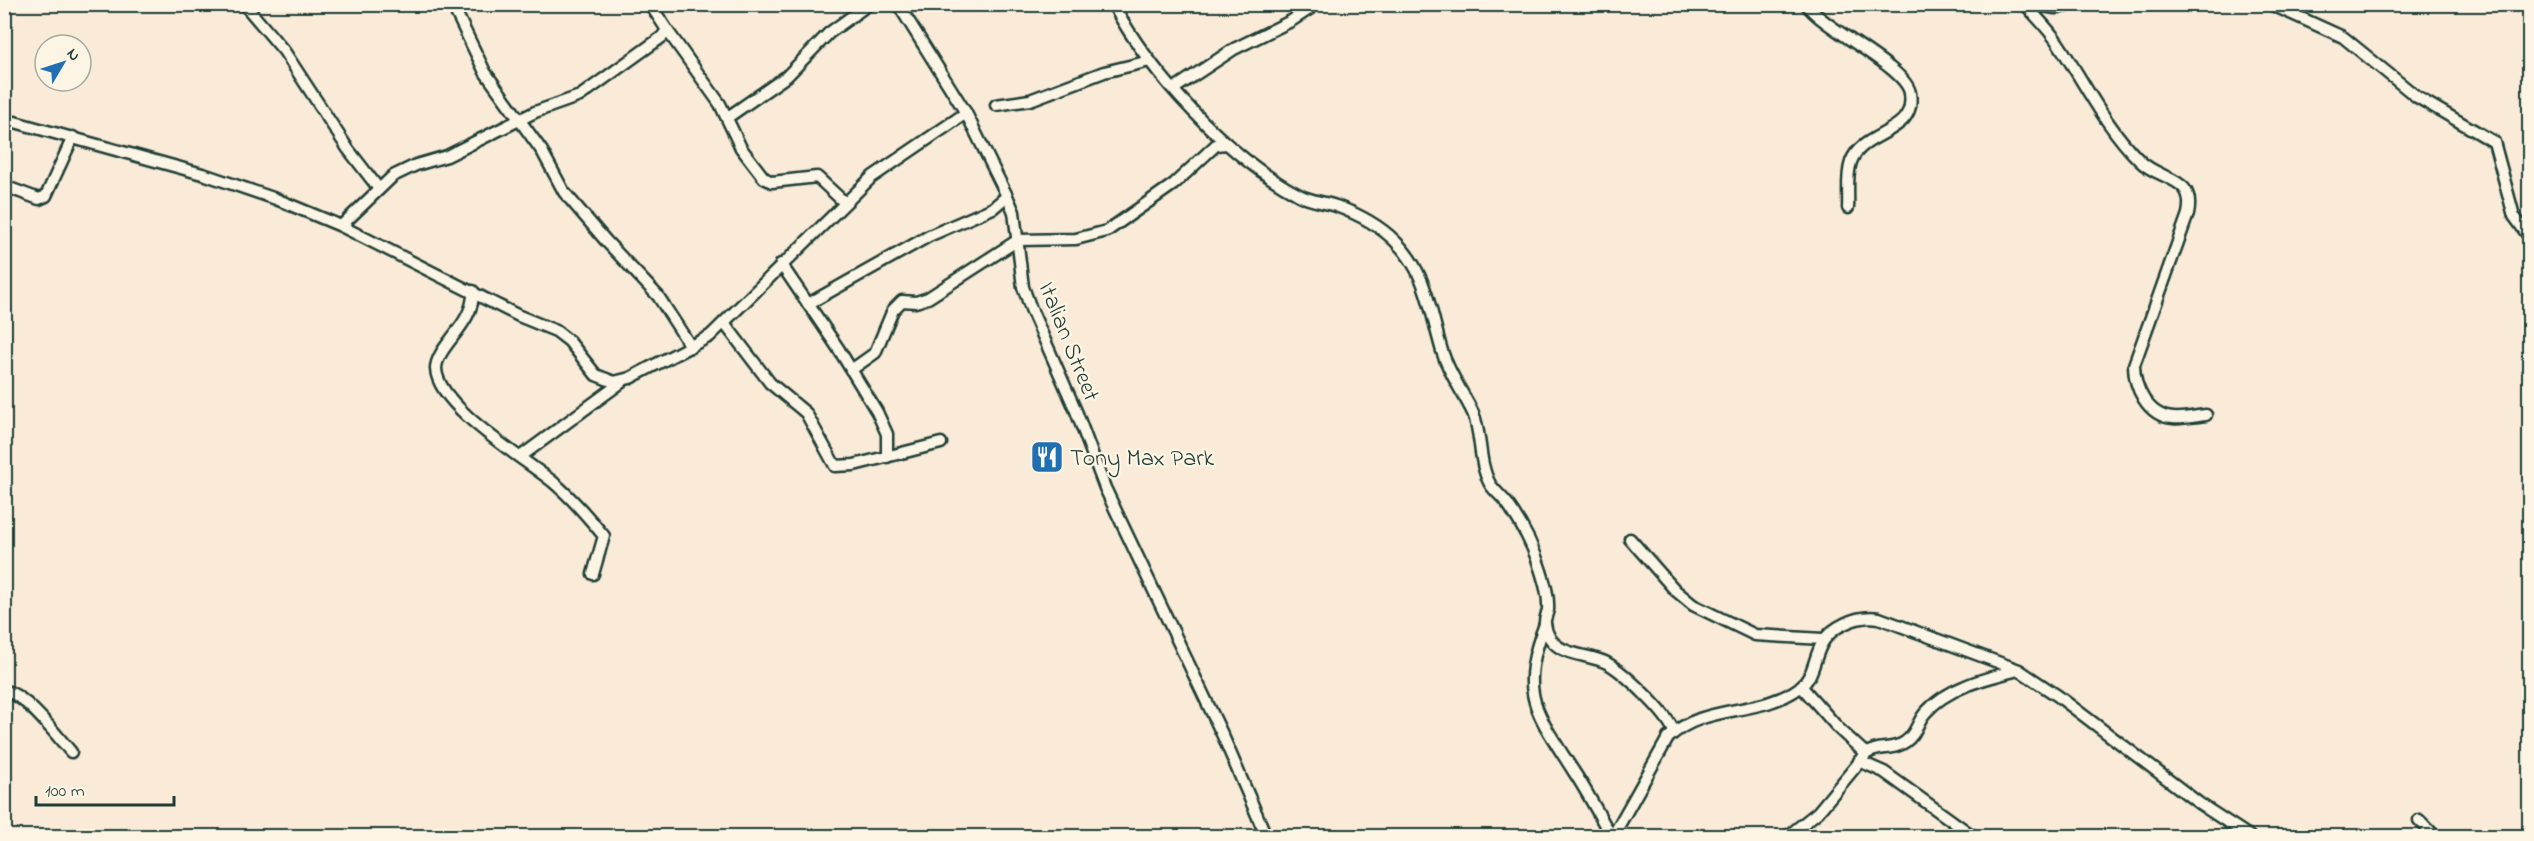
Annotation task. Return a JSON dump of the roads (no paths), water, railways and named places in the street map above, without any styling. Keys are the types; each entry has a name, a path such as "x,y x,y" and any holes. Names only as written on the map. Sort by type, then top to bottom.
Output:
{"street":[{"path":"244,4 284,51 348,149 380,189"},
{"path":"452,4 485,72 542,152 564,192 658,296 692,346"},
{"path":"650,4 728,117 741,148 768,181 817,177 844,202"},
{"path":"728,117 787,76 829,33 869,4"},
{"name":"Italian Street","path":"898,4 966,113 1007,196 1014,212 1023,287 1031,309 1076,411 1105,488 1266,837"},
{"path":"1113,4 1150,61 1226,144 1272,181 1303,197 1336,206 1377,226 1407,254 1424,282 1442,352 1473,414 1480,452 1490,483 1517,517 1534,551 1547,590 1548,610 1531,667 1535,701 1543,726 1575,774 1612,837"},
{"path":"1175,88 1234,49 1291,21 1317,4"},
{"path":"1806,4 1823,22 1896,72 1909,87 1910,102 1906,117 1892,130 1861,149 1851,161 1848,208"},
{"path":"2025,4 2056,41 2104,117 2136,158 2154,173 2185,186 2189,194 2191,201 2188,214 2134,365 2134,377 2137,389 2159,414 2170,418 2206,415"},
{"path":"2032,4 2055,8 2078,4"},
{"path":"2270,4 2343,38 2417,97 2494,142 2514,216 2529,238"},
{"path":"341,226 380,189 406,169 447,156 519,120 580,96 662,37 667,30"},
{"path":"996,105 1030,100 1104,72 1150,61"},
{"path":"520,457 622,382 692,346 725,324 781,264 872,177 966,113"},
{"path":"4,119 206,175 276,199 341,226 564,336 596,375 614,382 622,382"},
{"path":"4,186 39,199 46,196 73,137"},
{"path":"851,370 875,353 897,304 902,301 916,302 928,298 1018,240 1076,239 1107,231 1174,184 1216,145 1226,144"},
{"path":"808,304 929,236 993,208 1007,196"},
{"path":"781,264 851,370 887,434 887,457"},
{"path":"473,291 470,312 438,361 438,376 444,389 465,414 566,495 604,536 593,574"},
{"path":"725,324 770,383 806,413 835,466 844,467 941,443"},
{"path":"1629,539 1675,590 1693,605 1755,635 1823,639"},
{"path":"1612,837 1668,738 1674,732 1686,723 1706,716 1782,699 1801,687 1823,639 1831,630 1851,620 1866,616 1880,618 2019,670 2058,696 2199,804 2249,837"},
{"path":"1545,624 1562,650 1596,659 1618,671 1666,715 1674,732"},
{"path":"1788,837 1818,812 1862,757 1902,745 1913,736 1927,710 1945,696 2019,670"},
{"path":"1801,687 1862,757 1973,837"},
{"path":"4,692 10,692 24,701 71,752"},
{"path":"2419,820 2435,837"}],"place":[{"name":"Tony Max Park","path":"1047,457"}]}
